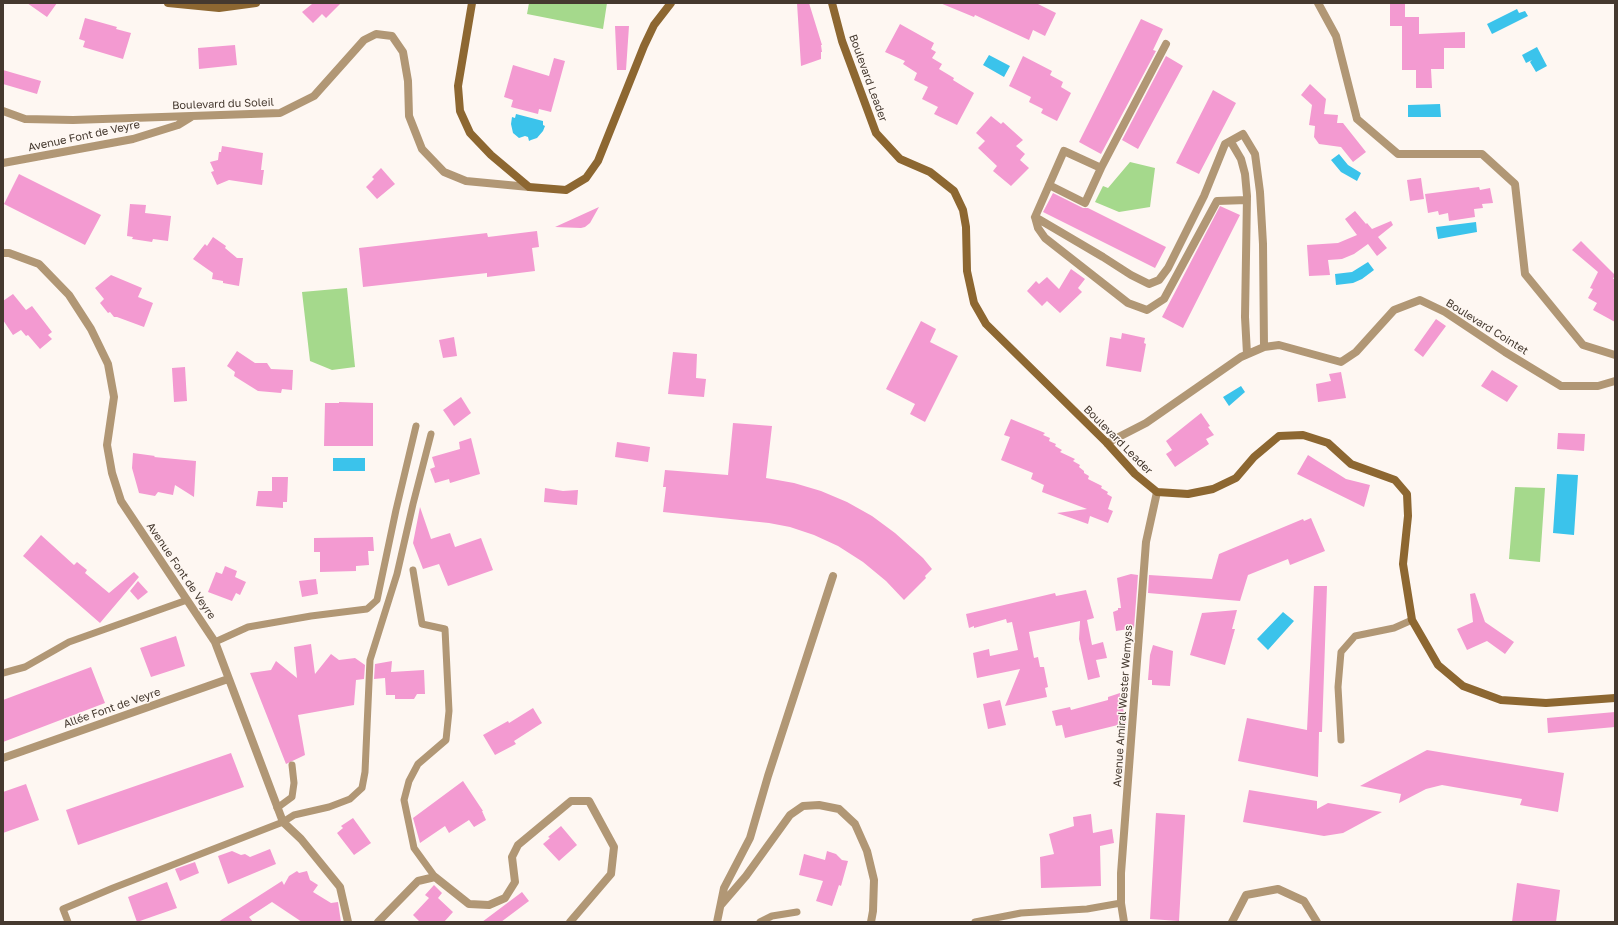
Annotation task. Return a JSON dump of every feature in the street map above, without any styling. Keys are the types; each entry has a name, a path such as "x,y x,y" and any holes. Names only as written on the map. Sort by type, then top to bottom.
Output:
{"street":[{"path":"168,3 219,8 256,3"},
{"path":"472,3 458,86 460,111 470,132 492,156 529,187 566,190 586,178 598,161 644,46 654,25 671,3"},
{"name":"Boulevard Leader","path":"832,3 842,41 876,133 900,159 930,172 954,190 963,210 966,227 967,271 974,303 986,324 1107,443 1134,474 1157,492"},
{"path":"1318,3 1336,36 1358,118 1398,154 1482,154 1510,179 1515,184 1525,274 1583,345 1615,355"},
{"name":"Boulevard du Soleil","path":"3,111 26,119 73,120 121,117 191,117 280,113 314,96 364,40 376,34 392,36 403,52 408,81 409,116 422,149 444,172 466,182 529,187"},
{"path":"1049,185 1085,203 1101,168 1166,44"},
{"name":"Avenue Font de Veyre","path":"3,164 133,139 178,125 191,117"},
{"path":"1035,217 1148,284 1159,280 1168,268 1204,196 1225,144 1243,134 1255,154 1260,192 1264,348"},
{"path":"1231,142 1241,159 1245,174 1247,200 1245,317 1247,354"},
{"path":"1101,168 1064,151 1035,217 1038,228 1045,238 1128,303 1147,310 1164,299 1217,201 1247,200"},
{"path":"1247,224 1262,224"},
{"name":"Avenue Font de Veyre","path":"3,253 8,253 39,264 69,295 91,329 108,364 111,377 114,397 107,445 112,472 121,501 215,642 283,822 301,839 340,887 348,922"},
{"name":"Boulevard Cointet","path":"1107,443 1146,423 1247,354 1264,348 1279,345 1342,362 1356,352 1394,310 1420,300 1445,312 1505,352 1561,386 1598,386 1615,381"},
{"path":"1157,492 1188,494 1213,490 1236,478 1254,457 1279,436 1303,435 1328,443 1351,464 1395,480 1407,494 1408,516 1403,564 1412,620 1438,665 1463,686 1501,700 1546,703 1615,698"},
{"name":"Avenue Amiral Wester Wemyss","path":"1124,922 1121,903 1121,873 1146,542 1157,492"},
{"path":"717,922 724,888 750,838 768,776 834,576"},
{"name":"Allée Font de Veyre","path":"3,758 228,678"},
{"path":"378,922 418,881 435,877 469,904 489,905 505,898 515,882 512,857 518,846 571,801 589,801 614,847 611,874 570,922"},
{"path":"719,907 746,876 790,815 803,806 819,805 839,809 855,824 867,851 874,880 873,911 871,922"},
{"path":"1232,922 1246,895 1278,889 1304,901 1317,922"}],"lane":[{"path":"215,642 248,627 311,616 367,609 377,600 416,426"},
{"path":"68,922 63,909 283,822 294,814 329,807 350,799 362,788 365,772 370,660 397,574 431,434"},
{"path":"413,570 422,624 445,629 449,711 446,740 418,764 409,781 404,800 414,848 435,877"},
{"path":"3,673 25,667 69,642 187,600"},
{"path":"1341,740 1338,687 1341,652 1355,636 1394,628 1412,620"},
{"path":"277,808 292,796 294,783 292,765"},
{"path":"975,922 1022,913 1087,909 1121,903"},
{"path":"760,922 772,916 797,912"}],"green space":[{"path":"529,3 607,3 603,29 527,14"},
{"path":"1130,162 1155,168 1150,207 1119,212 1095,202 1103,186 1108,188"},
{"path":"347,288 355,367 332,370 310,361 302,292"},
{"path":"1515,487 1545,488 1540,562 1509,559"}],"water":[{"path":"1517,9 1519,13 1525,11 1528,16 1492,34 1487,24"},
{"path":"1537,47 1547,66 1536,72 1530,62 1532,60 1526,63 1522,55"},
{"path":"989,55 1010,66 1004,77 983,65"},
{"path":"1440,104 1441,117 1408,117 1408,105"},
{"path":"516,114 543,121 543,125 545,126 543,131 537,138 529,141 528,137 525,136 519,138 513,133 511,124 512,117 515,118"},
{"path":"1339,154 1348,165 1361,173 1357,181 1341,172 1331,160"},
{"path":"1476,222 1477,232 1438,239 1436,227"},
{"path":"1368,262 1374,270 1362,279 1353,283 1336,285 1335,274 1352,272"},
{"path":"1241,386 1245,392 1229,406 1223,397"},
{"path":"333,458 365,458 365,471 333,471"},
{"path":"1557,474 1578,475 1574,535 1553,533"},
{"path":"1283,612 1294,621 1268,650 1257,639"}],"building":[{"path":"27,3 57,3 47,17"},
{"path":"311,3 341,3 326,18 322,14 313,23 302,12 312,4"},
{"path":"797,3 809,3 822,45 821,59 801,66"},
{"path":"940,3 1036,3 1056,13 1045,36 1033,30 1029,40 975,15 974,17"},
{"path":"1390,3 1405,3 1405,17 1419,17 1419,34 1465,32 1465,48 1444,48 1444,69 1431,69 1432,88 1416,88 1416,70 1402,70 1402,26 1390,26"},
{"path":"85,18 117,27 116,29 131,33 123,59 83,47 85,41 79,39"},
{"path":"1141,19 1163,29 1153,50 1156,51 1101,154 1079,142"},
{"path":"900,24 934,43 931,49 936,52 932,58 942,64 939,69 974,93 957,125 934,114 938,107 922,99 928,87 914,80 917,73 903,64 905,61 885,52"},
{"path":"615,26 629,26 626,70 617,70"},
{"path":"235,45 237,65 199,69 198,48"},
{"path":"1023,56 1052,71 1050,75 1063,82 1061,87 1071,93 1057,121 1041,113 1043,109 1029,102 1031,97 1009,86"},
{"path":"1166,56 1183,66 1138,149 1122,140"},
{"path":"554,58 565,61 551,112 539,109 538,114 511,107 513,100 504,97 513,65 549,76"},
{"path":"3,70 41,81 37,94 3,84"},
{"path":"1310,84 1326,99 1324,114 1338,115 1337,123 1343,123 1366,152 1353,162 1341,147 1319,144 1314,137 1315,126 1309,125 1312,105 1301,95"},
{"path":"1213,90 1236,103 1199,174 1176,163"},
{"path":"991,116 1001,124 1003,122 1023,140 1016,146 1025,154 1020,160 1029,168 1011,186 993,171 997,166 978,148 985,141 976,133"},
{"path":"222,146 263,153 261,170 264,170 262,185 229,180 217,185 211,172 214,171 210,162 218,160 219,152 221,152"},
{"path":"381,168 395,184 377,199 366,187 374,179 372,177"},
{"path":"19,174 101,215 85,245 4,204"},
{"path":"1421,178 1424,199 1410,201 1407,180"},
{"path":"1479,187 1480,190 1490,188 1493,203 1482,204 1483,208 1474,209 1475,217 1449,221 1448,213 1439,215 1438,211 1428,213 1425,194"},
{"path":"1053,193 1083,208 1088,208 1166,247 1155,268 1043,212"},
{"path":"130,204 146,205 145,213 171,216 168,241 153,239 152,242 132,239 133,237 127,236"},
{"path":"1220,206 1240,215 1183,328 1162,317"},
{"path":"599,207 590,223 585,227 555,227"},
{"path":"1355,211 1372,229 1391,221 1393,225 1378,237 1387,248 1377,256 1368,244 1354,254 1342,259 1328,260 1330,275 1309,276 1307,245 1338,243 1357,235 1345,219"},
{"path":"537,231 539,247 532,248 535,271 487,277 487,273 363,287 359,248 487,233 488,237"},
{"path":"213,237 226,246 225,248 237,258 243,258 239,286 212,279 213,273 193,259 205,244 207,246"},
{"path":"1581,241 1615,275 1613,279 1615,279 1615,322 1593,310 1597,303 1588,298 1593,289 1590,288 1598,272 1572,250"},
{"path":"1071,269 1085,279 1078,288 1082,292 1060,313 1047,301 1042,306 1027,291 1036,281 1039,284 1047,277 1059,289"},
{"path":"111,275 142,288 138,297 153,303 144,327 114,317 110,312 108,313 100,303 104,299 95,288"},
{"path":"13,294 26,310 32,306 52,332 48,335 52,339 40,349 28,335 26,336 21,330 13,335 3,320 3,301"},
{"path":"1436,319 1446,326 1423,357 1414,350"},
{"path":"921,321 936,329 930,342 958,356 925,422 910,414 915,404 886,389"},
{"path":"1122,333 1145,338 1144,343 1146,344 1141,372 1106,366 1110,337 1121,339"},
{"path":"454,337 457,356 443,358 439,340"},
{"path":"237,351 255,363 267,363 271,369 293,370 292,390 282,389 281,393 258,391 234,376 235,372 227,366"},
{"path":"673,352 697,354 696,378 706,379 704,397 668,394"},
{"path":"185,367 187,401 174,402 172,368"},
{"path":"1492,370 1518,386 1507,402 1481,386"},
{"path":"1341,372 1346,398 1318,402 1316,384 1331,381 1329,374"},
{"path":"461,397 471,413 454,426 443,410"},
{"path":"325,403 373,403 373,446 324,446"},
{"path":"1201,413 1214,435 1206,439 1209,444 1175,467 1166,454 1172,450 1166,441"},
{"path":"1011,419 1045,433 1043,435 1050,438 1049,441 1056,444 1055,446 1062,450 1060,452 1075,459 1073,461 1080,465 1079,467 1089,476 1088,479 1102,486 1101,488 1108,492 1107,494 1112,497 1108,509 1113,511 1108,523 1090,516 1088,524 1057,513 1087,509 1042,492 1044,485 1031,479 1033,473 1001,460 1010,437 1004,435"},
{"path":"733,423 772,426 766,478 794,483 821,491 847,502 872,516 895,533 923,558 932,569 925,576 926,578 904,600 886,581 863,562 838,546 814,535 790,527 769,523 663,512 666,487 663,487 665,470 728,475"},
{"path":"1558,433 1585,434 1584,451 1557,449"},
{"path":"471,438 480,474 450,483 449,479 435,483 430,469 435,467 432,457 460,449 459,442"},
{"path":"617,442 650,447 648,462 615,457"},
{"path":"133,453 155,456 154,457 196,461 194,497 175,485 173,495 158,492 155,496 139,493 132,468"},
{"path":"1308,455 1346,479 1370,485 1364,507 1297,474"},
{"path":"272,477 288,477 287,502 283,502 283,508 256,506 258,491 272,491"},
{"path":"545,488 563,491 578,490 577,505 544,502"},
{"path":"420,507 431,539 450,533 455,547 481,538 493,570 448,586 439,564 423,569 413,543"},
{"path":"1311,518 1325,551 1290,565 1288,559 1248,575 1240,601 1148,593 1149,575 1212,579 1219,554 1303,519 1304,521"},
{"path":"41,535 74,565 77,562 87,570 85,573 109,593 134,572 139,577 100,623 23,556"},
{"path":"373,537 374,551 368,551 369,565 356,566 356,571 320,572 320,552 314,552 314,538"},
{"path":"225,566 237,571 235,577 246,582 240,595 236,593 232,601 208,592 216,572 222,574"},
{"path":"1131,574 1138,575 1134,628 1116,631 1113,612 1118,610 1118,608 1121,608 1117,578"},
{"path":"316,579 318,594 302,597 299,581"},
{"path":"138,581 148,592 138,600 130,591"},
{"path":"1314,586 1327,586 1322,732 1319,732 1318,777 1238,761 1247,718 1307,730"},
{"path":"1086,590 1094,618 1087,620 1092,645 1103,642 1107,658 1096,660 1100,677 1088,680 1079,639 1080,621 1029,632 1034,658 1038,657 1040,667 1044,667 1048,687 1045,688 1047,697 1005,706 1020,669 977,678 973,653 989,649 990,656 1018,650 1012,622 1007,623 1006,619 969,628 966,614 1055,593 1056,596"},
{"path":"1475,593 1485,622 1514,642 1505,654 1487,641 1467,650 1457,629 1473,622 1470,594"},
{"path":"1237,610 1232,629 1235,629 1225,665 1190,655 1202,613"},
{"path":"176,636 185,666 151,677 140,648"},
{"path":"311,644 315,674 331,654 339,660 355,658 365,665 364,679 356,680 354,705 298,715 305,755 286,764 250,673 271,670 276,661 297,678 294,647"},
{"path":"1153,645 1173,651 1170,686 1152,685 1152,680 1148,680 1150,655"},
{"path":"392,661 391,672 424,670 425,694 417,694 414,699 395,699 395,695 386,695 385,678 374,679 375,664"},
{"path":"91,667 105,703 3,742 3,700"},
{"path":"1120,693 1126,723 1065,738 1062,725 1056,726 1052,711 1070,707 1071,710 1108,700 1108,697"},
{"path":"1000,700 1006,725 988,729 983,704"},
{"path":"533,708 542,723 514,741 516,744 495,755 483,735 508,721 509,723"},
{"path":"1615,712 1615,727 1548,733 1547,718"},
{"path":"1427,750 1564,773 1558,812 1520,805 1522,799 1442,785 1426,789 1399,803 1401,794 1360,786"},
{"path":"231,753 244,787 78,845 66,810"},
{"path":"463,781 483,811 486,820 474,827 469,820 449,833 445,826 420,843 413,818"},
{"path":"26,784 39,820 3,833 3,792"},
{"path":"1249,790 1317,801 1317,809 1328,803 1382,812 1343,833 1324,836 1243,822"},
{"path":"1156,813 1185,815 1179,921 1150,919"},
{"path":"1091,814 1093,833 1112,829 1114,843 1100,846 1101,886 1041,888 1040,857 1054,854 1049,834 1074,826 1073,817"},
{"path":"353,818 371,843 354,855 337,833 343,828 341,826"},
{"path":"561,826 577,845 559,861 543,844 550,838 548,837"},
{"path":"270,849 276,864 228,884 218,856 232,851 241,855 245,854 250,857"},
{"path":"827,851 836,854 842,860 848,861 841,886 839,885 832,906 816,901 823,881 799,875 804,854 825,860"},
{"path":"195,862 199,873 180,881 175,869"},
{"path":"297,871 299,873 307,871 310,880 318,885 313,892 331,903 338,902 341,922 302,922 272,902 249,917 253,922 218,922 282,881 284,885 289,876"},
{"path":"167,882 177,908 137,922 128,897"},
{"path":"1517,883 1560,890 1556,922 1512,922"},
{"path":"434,885 442,893 438,898 453,912 444,922 420,922 413,915 429,898 425,895"},
{"path":"522,892 529,901 501,922 482,922"}]}
